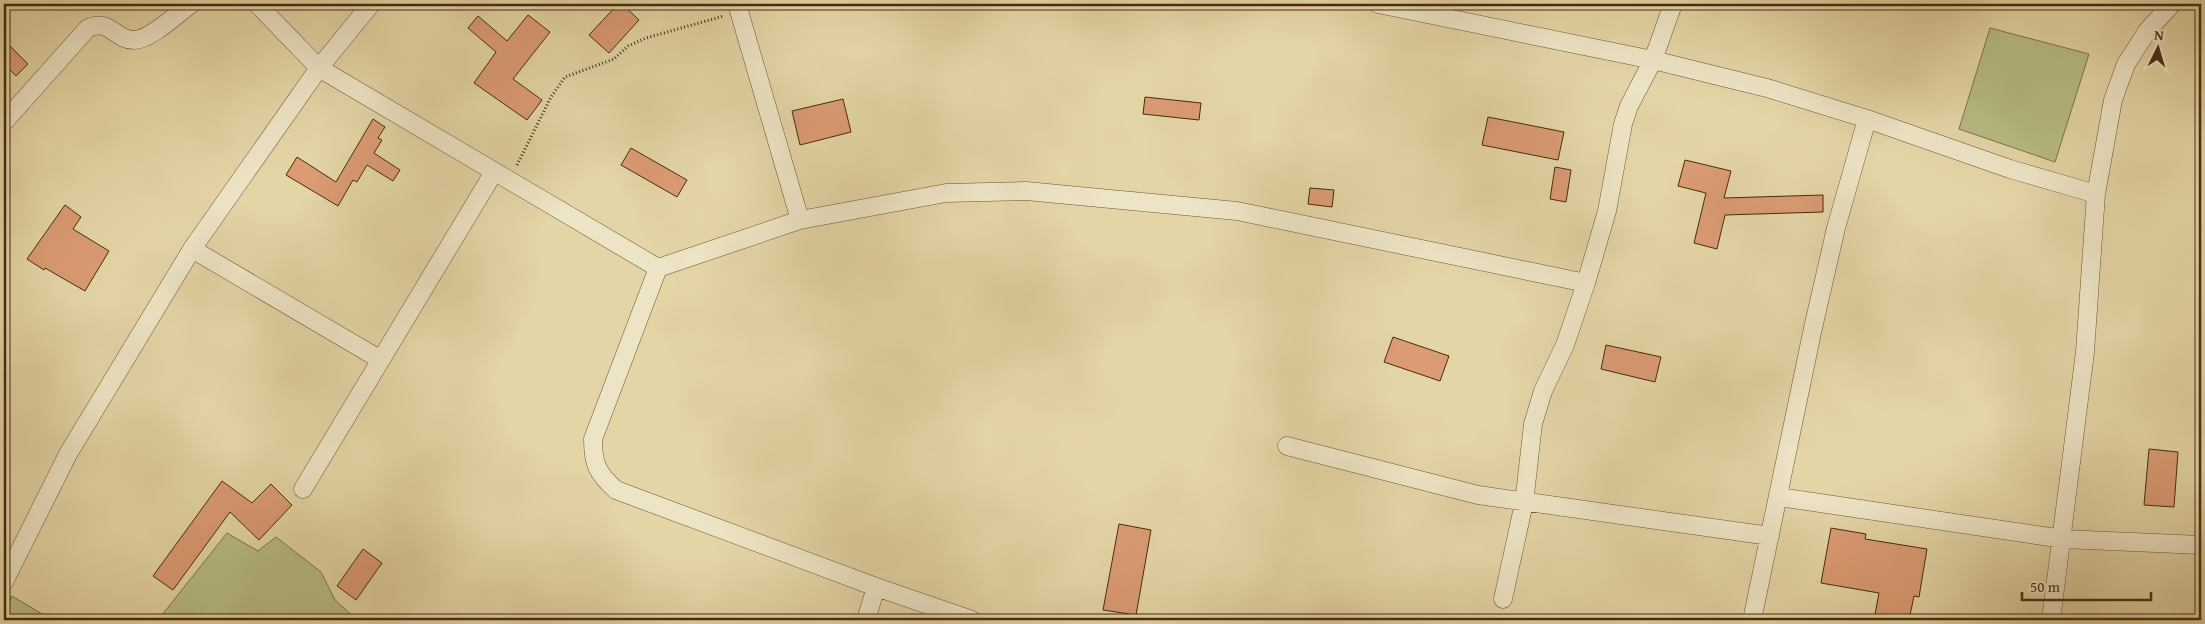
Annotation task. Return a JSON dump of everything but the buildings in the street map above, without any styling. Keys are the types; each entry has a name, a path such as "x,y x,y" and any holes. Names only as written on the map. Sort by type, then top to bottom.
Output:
{"street":[{"path":"4,122 87,29 94,25 106,26 128,39 140,39 191,4"},
{"path":"257,4 319,68 658,268 800,220 946,193 1026,191 1237,211 1586,283"},
{"path":"4,582 68,454 192,249 319,68 371,4"},
{"path":"1381,4 1653,60 1767,88 1867,119 2010,170 2096,194"},
{"path":"1504,599 1524,503 1533,424 1543,391 1565,345 1586,283 1607,211 1623,124 1653,60 1673,4"},
{"path":"2051,620 2063,539 2085,352 2096,194 2114,100 2126,64 2148,30 2172,4"},
{"path":"738,8 800,220"},
{"path":"1752,620 1832,246 1867,119"},
{"path":"303,489 494,172"},
{"path":"192,249 381,360"},
{"path":"658,268 593,439 594,466 603,479 616,490 876,587 972,620"},
{"path":"1287,446 1422,482 1524,503 1770,536"},
{"path":"1779,497 2063,539 2201,545"},
{"path":"866,620 876,587"}],"path":[{"path":"510,179 551,97 566,77 614,59 628,46 646,38 738,8"}],"green space":[{"path":"1990,28 2089,54 2055,162 1959,129"},
{"path":"227,533 258,551 276,537 321,572 335,600 357,620 158,620"},
{"path":"12,596 52,620 4,620 4,614"}]}
